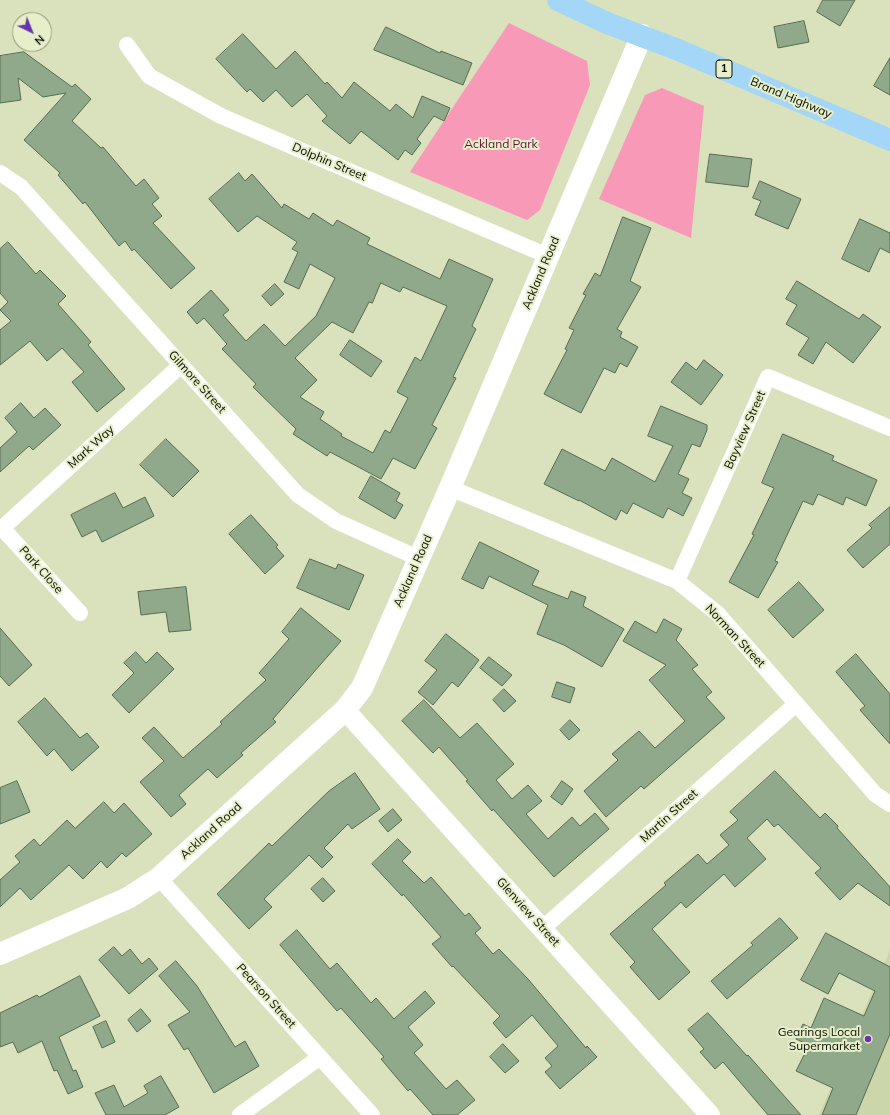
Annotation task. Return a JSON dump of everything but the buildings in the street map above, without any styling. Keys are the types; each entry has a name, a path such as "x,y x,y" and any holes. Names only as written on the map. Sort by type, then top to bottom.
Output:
{"highway":[{"name":"Brand Highway","path":"558,0 607,23 642,35 890,140"}],"main road":[{"name":"Ackland Road","path":"0,954 128,898 159,878 345,710 362,688 450,488 642,35"}],"street":[{"name":"Dolphin Street","path":"127,45 149,76 221,116 548,256"},
{"name":"Gilmore Street","path":"0,173 21,187 298,495 336,522 418,558"},
{"name":"Mark Way","path":"1,529 181,365"},
{"name":"Bayview Street","path":"677,581 768,378 890,428"},
{"name":"Norman Street","path":"450,488 677,581 718,614 875,794 890,804"},
{"name":"Park Close","path":"1,529 80,613"},
{"name":"Martin Street","path":"543,928 796,704"},
{"name":"Glenview Street","path":"345,710 710,1115"},
{"name":"Pearson Street","path":"159,878 372,1115"},
{"path":"240,1115 320,1057"}],"shaded area":[{"path":"890,950 890,1115 819,1115"}],"green space":[{"name":"Ackland Park","path":"509,23 587,61 590,85 540,210 527,220 410,172"},
{"path":"662,88 704,106 691,238 599,199 645,95"}],"place":[{"name":"Gearings Local Supermarket","path":"868,1039"}]}
